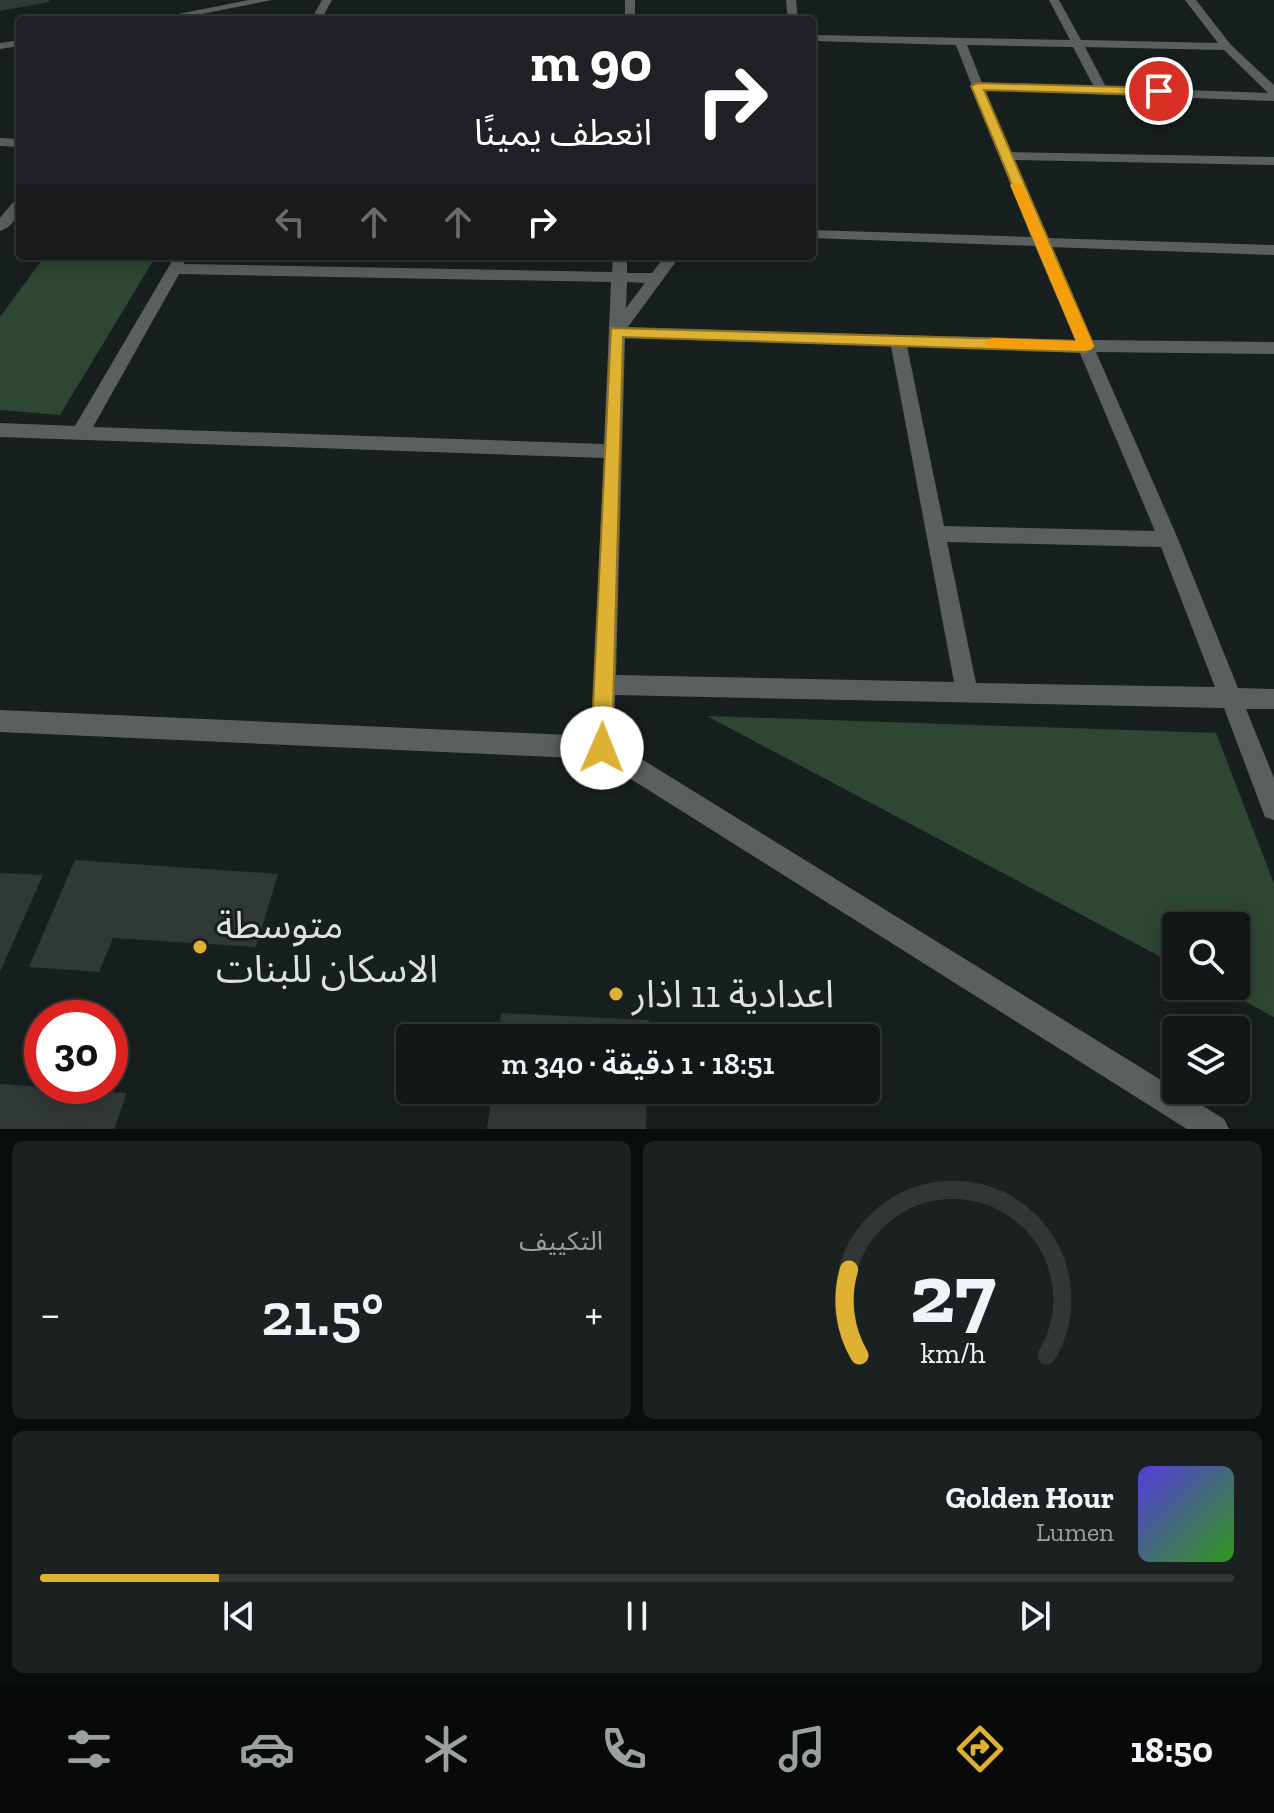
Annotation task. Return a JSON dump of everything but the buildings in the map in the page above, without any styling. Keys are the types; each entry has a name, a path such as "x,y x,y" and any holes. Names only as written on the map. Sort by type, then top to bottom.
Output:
{"street":[{"path":"170,16 267,0"},
{"path":"1054,0 1101,89"},
{"path":"1190,0 1227,47 1274,94"},
{"path":"816,38 1227,47"},
{"path":"960,41 1004,156 1168,539 1274,808"},
{"path":"977,86 1274,94"},
{"path":"1004,156 1274,161"},
{"path":"0,227 16,208"},
{"path":"816,234 1274,250"},
{"path":"602,748 620,260"},
{"path":"616,332 670,260"},
{"path":"80,433 178,262 656,278"},
{"path":"616,332 1086,346 1274,348"},
{"path":"898,340 967,694"},
{"path":"0,430 614,451"},
{"path":"936,534 1168,539"},
{"path":"603,685 1274,699"},
{"path":"0,721 602,748 1214,1129"}],"green space":[{"path":"42,260 154,260 60,415 0,410 0,317"},
{"path":"707,716 1216,733 1274,884 1274,1017 1242,1000 1250,1000 1250,912 1162,912 1162,958"}],"slow traffic":[{"path":"992,343 1086,346 1016,185"}],"place":[{"name":"متوسطة الاسكان للبنات","path":"200,947"},
{"name":"اعدادية 11 اذار","path":"616,994"}],"route":[{"path":"602,748 616,332 1086,346 977,86 1159,91"}]}
